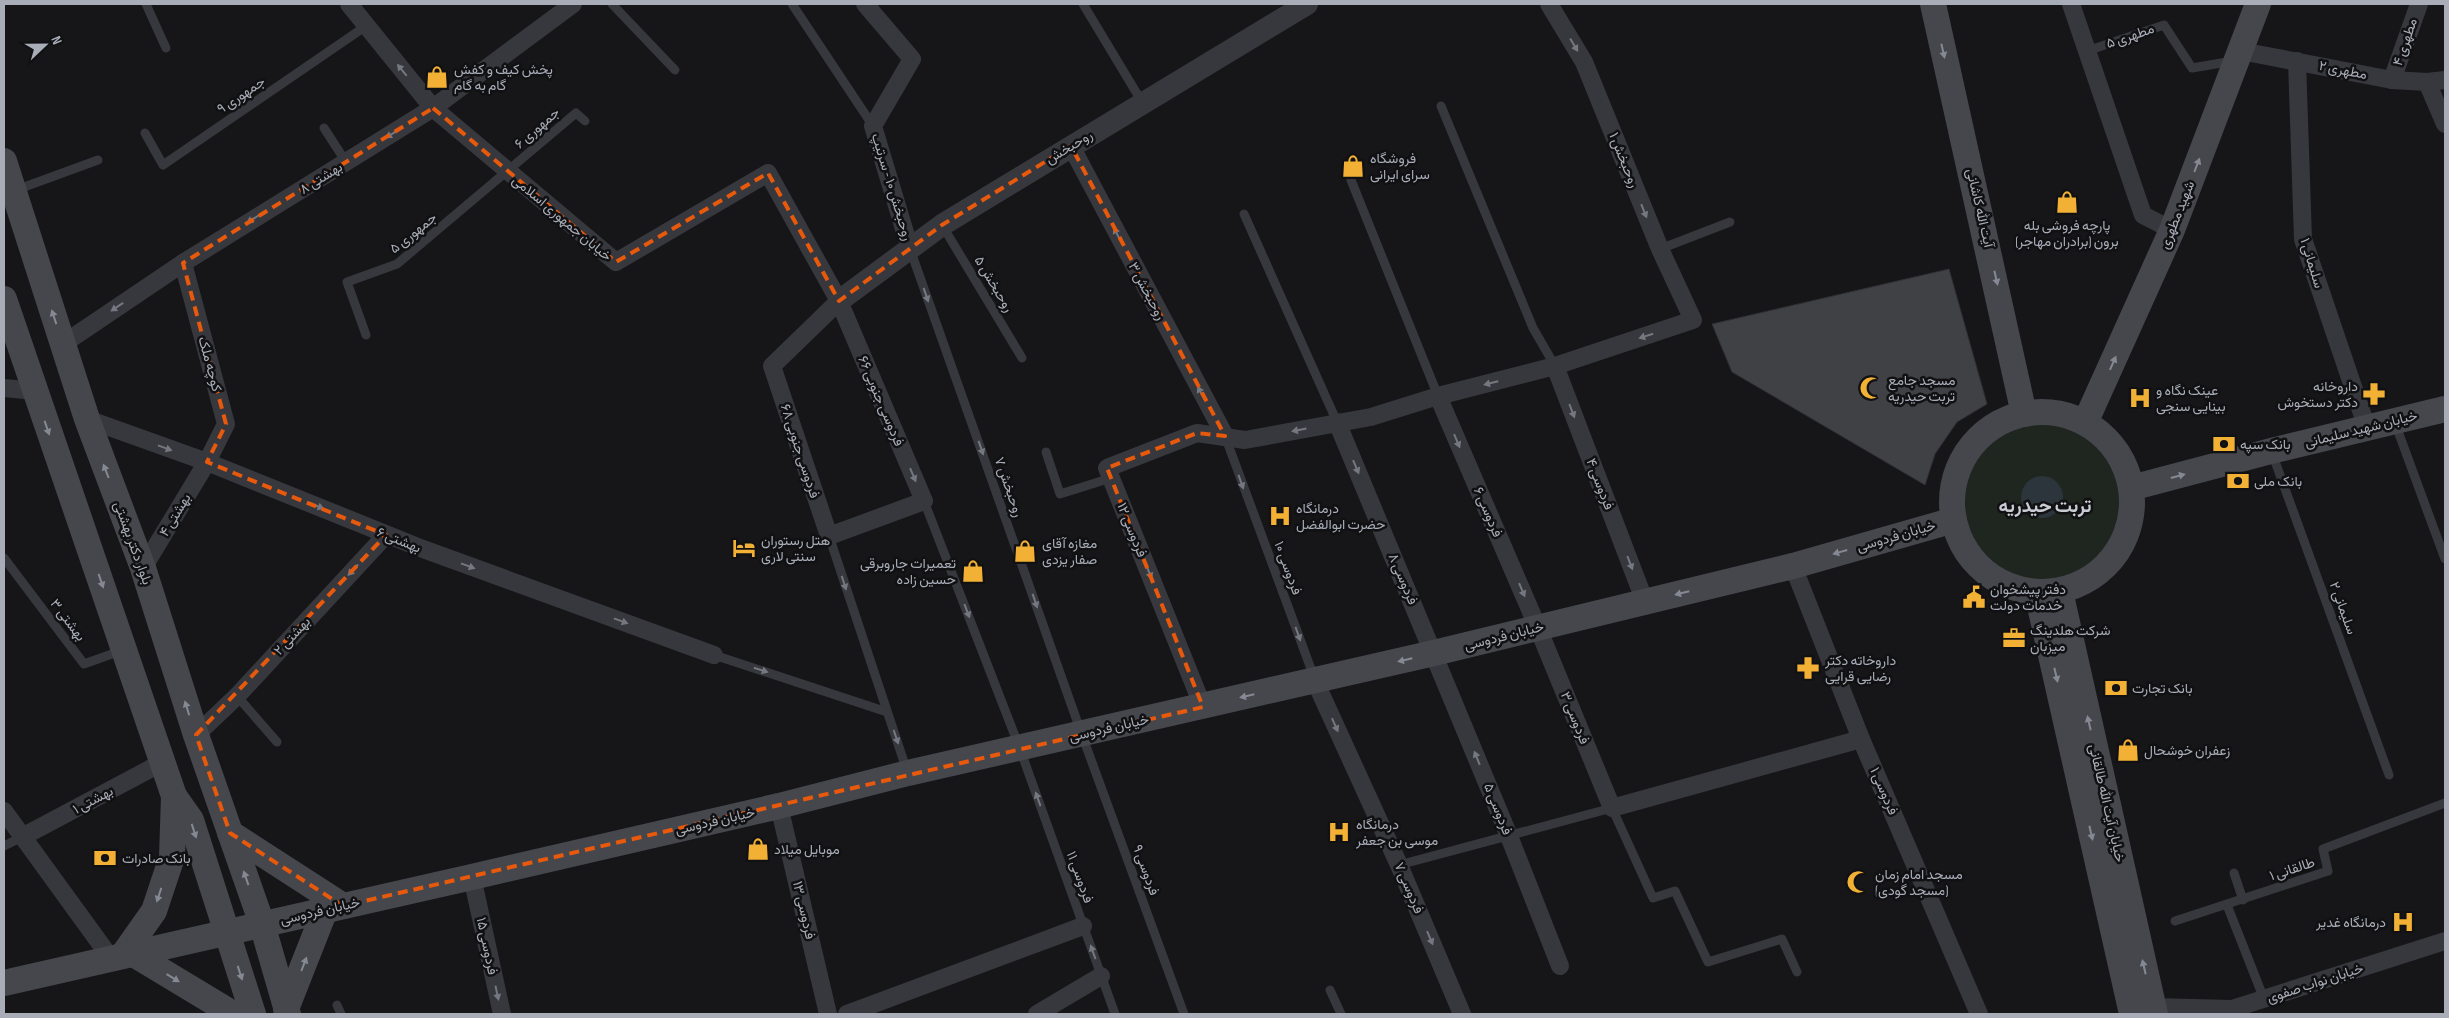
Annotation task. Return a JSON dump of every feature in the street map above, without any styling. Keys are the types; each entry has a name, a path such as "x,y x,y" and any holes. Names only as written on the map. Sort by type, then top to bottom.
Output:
{"main road":[{"name":"آیت الله کاشانی","path":"1932,4 2017,372 2024,414"},
{"name":"شهید مطهری","path":"2085,423 2172,230 2240,56 2258,4"},
{"name":"بلوار دکتر بهشتی","path":"4,161 86,419 143,568 196,735 262,924 287,1012"},
{"path":"4,299 174,796 191,820 253,1014"},
{"path":"2017,372 2039,395 2052,401 2078,398 2093,391 2100,393"},
{"name":"خیابان شهید سلیمانی","path":"2131,488 2271,450 2445,409"},
{"path":"2045,412 2066,415 2085,423 2107,439 2123,462 2131,488 2130,522 2117,553 2094,577 2048,592 2013,588 1985,573 1965,549 1954,520 1953,489 1958,468 1970,448 1985,432 2003,420 2024,414 2045,412"},
{"name":"خیابان فردوسی","path":"227,932 472,877 779,806 908,773 1082,735 1434,653 1793,566 1954,520"},
{"name":"خیابان آیت الله طالقانی","path":"2048,592 2147,1012"},
{"path":"161,754 185,751 192,744 196,735"},
{"path":"121,955 154,911 172,857 174,796"},
{"path":"230,833 334,908 287,1012"},
{"path":"4,983 227,932"},
{"path":"121,955 233,1014"}],"street":[{"name":"خیابان جمهوری اسلامی","path":"349,4 433,108 616,262 768,173 839,301"},
{"name":"بهشتی ۸","path":"63,344 183,263 433,108 573,4"},
{"name":"روحبخش ۱۰ - سرتیپ","path":"865,4 912,59 873,126 910,249"},
{"name":"روحبخش","path":"839,301 942,226 1307,4"},
{"name":"روحبخش ۱","path":"1549,4 1584,62 1660,249 1693,320 1554,366"},
{"name":"مطهری ۵","path":"2071,4 2143,215 2172,230"},
{"name":"مطهری ۴","path":"2392,80 2419,4"},
{"name":"مطهری ۲","path":"2240,56 2297,61 2392,80 2427,82 2445,80"},
{"name":"سلیمانی ۱","path":"2297,61 2303,239 2368,428"},
{"path":"2427,82 2445,124"},
{"name":"روحبخش ۳","path":"1071,146 1225,436"},
{"name":"کوچه ملک","path":"183,263 226,424 207,462"},
{"name":"فردوسی جنوبی ۶۸","path":"829,536 772,366 839,301"},
{"name":"فردوسی جنوبی ۶۶","path":"839,301 924,500"},
{"path":"1111,478 1107,468 1197,433 1245,440 1371,417 1438,396 1554,366"},
{"name":"فردوسی ۴","path":"1554,366 1645,602"},
{"path":"4,388 34,391"},
{"name":"فردوسی ۶","path":"1438,396 1538,628"},
{"name":"بهشتی ۶","path":"86,419 207,462 386,534 714,655"},
{"name":"فردوسی ۸","path":"1337,422 1434,653"},
{"name":"بهشتی ۴","path":"143,568 207,462"},
{"name":"فردوسی ۱۲","path":"1111,478 1203,707"},
{"path":"829,536 924,500"},
{"name":"بهشتی ۲","path":"196,735 237,696 386,534"},
{"name":"فردوسی ۱","path":"1793,566 1861,739 1979,1014"},
{"name":"فردوسی ۳","path":"1538,628 1612,808"},
{"name":"فردوسی ۵","path":"1434,653 1560,966"},
{"name":"فردوسی ۷","path":"1315,681 1399,866 1462,1014"},
{"path":"1612,808 1861,739"},
{"name":"بهشتی ۱","path":"22,837 161,754"},
{"name":"فردوسی ۱۳","path":"779,806 828,1014"},
{"path":"4,811 22,837 121,955"},
{"name":"فردوسی ۱۵","path":"472,877 502,1014"},
{"path":"847,1014 1083,926"},
{"name":"خیابان نواب صفوی","path":"2147,1012 2227,1012 2445,941"},
{"path":"1036,1014 1101,976"}],"lane":[{"path":"146,4 166,48"},
{"path":"612,4 675,70"},
{"path":"792,4 873,126"},
{"path":"1083,4 1144,104"},
{"name":"مطهری ۵","path":"2088,50 2164,25 2192,68 2240,56"},
{"name":"جمهوری ۹","path":"145,132 163,165 366,26"},
{"path":"1441,106 1533,328 1554,366"},
{"name":"جمهوری ۶","path":"507,172 576,113 585,121"},
{"path":"324,128 346,162"},
{"path":"14,190 98,160"},
{"name":"جمهوری ۵","path":"366,336 347,282 397,264 507,172"},
{"path":"1351,180 1438,396"},
{"path":"1244,214 1337,422"},
{"path":"1660,249 1730,222"},
{"name":"روحبخش ۵","path":"942,226 1022,358"},
{"name":"روحبخش ۷","path":"910,249 1082,735"},
{"path":"2394,421 2445,559"},
{"name":"فردوسی ۱۰","path":"1225,436 1315,681"},
{"name":"سلیمانی ۲","path":"2271,450 2389,775"},
{"path":"1046,452 1060,494 1111,478"},
{"name":"فردوسی ۱۱","path":"924,500 1020,749 1115,1014"},
{"path":"829,536 908,773"},
{"name":"بهشتی ۳","path":"4,558 84,664 124,650"},
{"path":"714,655 887,712"},
{"path":"237,696 277,742"},
{"name":"فردوسی ۹","path":"1082,735 1184,1014"},
{"name":"طالقانی ۱","path":"2175,921 2328,871 2323,849 2445,803"},
{"path":"1399,866 1612,808 1653,898 1675,891 1708,962 1782,939 1797,972"},
{"path":"4,846 22,837"},
{"path":"2234,873 2243,900"},
{"path":"2227,905 2264,999"},
{"path":"1330,990 1340,1014"},
{"path":"337,1004 341,1014"}],"highlighted area":[{"path":"433,108 616,262 768,173 839,301 942,225 1071,146 1225,436 1197,433 1107,468 1203,707 343,906 230,833 196,735 386,535 207,462 226,424 183,263"}],"shaded area":[{"path":"2048,422 2078,431 2097,445 2107,457 2114,471 2119,486 2119,518 2114,533 2107,547 2097,559 2085,569 2063,579 2048,582 2032,582 2017,579 1995,569 1973,547 1961,518 1960,494 1963,479 1973,457 1995,435 2024,423"},
{"path":"2042,476 2057,482 2063,497 2057,512 2042,518 2027,512 2021,497 2027,482"}],"building":[{"name":"مسجد جامع تربت حیدریه","path":"1949,269 1987,404 1957,422 1935,454 1925,485 1732,372 1712,324"}],"place":[{"name":"پخش کیف و کفش گام به گام","path":"437,77"},
{"name":"فروشگاه سرای ایرانی","path":"1353,166"},
{"name":"پارچه فروشی بله برون (برادران مهاجر)","path":"2067,202"},
{"name":"مسجد جامع تربت حیدریه","path":"1871,388"},
{"name":"داروخانه دکتر دستخوش","path":"2374,394"},
{"name":"عینک نگاه و بینایی سنجی","path":"2140,398"},
{"name":"بانک سپه","path":"2224,444"},
{"name":"بانک ملی","path":"2238,481"},
{"name":"درمانگاه حضرت ابوالفضل","path":"1280,516"},
{"name":"هتل رستوران سنتی لاری","path":"744,548"},
{"name":"مغازه آقای صفار یزدی","path":"1025,551"},
{"name":"تعمیرات جاروبرقی حسین زاده","path":"973,571"},
{"name":"دفتر پیشخوان خدمات دولت","path":"1974,597"},
{"name":"شرکت هلدینگ میزبان","path":"2014,638"},
{"name":"داروخاته دکتر رضایی قرایی","path":"1808,668"},
{"name":"بانک تجارت","path":"2116,688"},
{"name":"زعفران خوشحال","path":"2128,750"},
{"name":"درمانگاه موسی بن جعفر","path":"1339,832"},
{"name":"موبایل میلاد","path":"758,849"},
{"name":"بانک صادرات","path":"105,858"},
{"name":"مسجد امام زمان (مسجد گودی)","path":"1858,882"},
{"name":"درمانگاه غدیر","path":"2403,922"}],"district":[{"name":"تربت حیدریه","path":"2045,506"}]}
